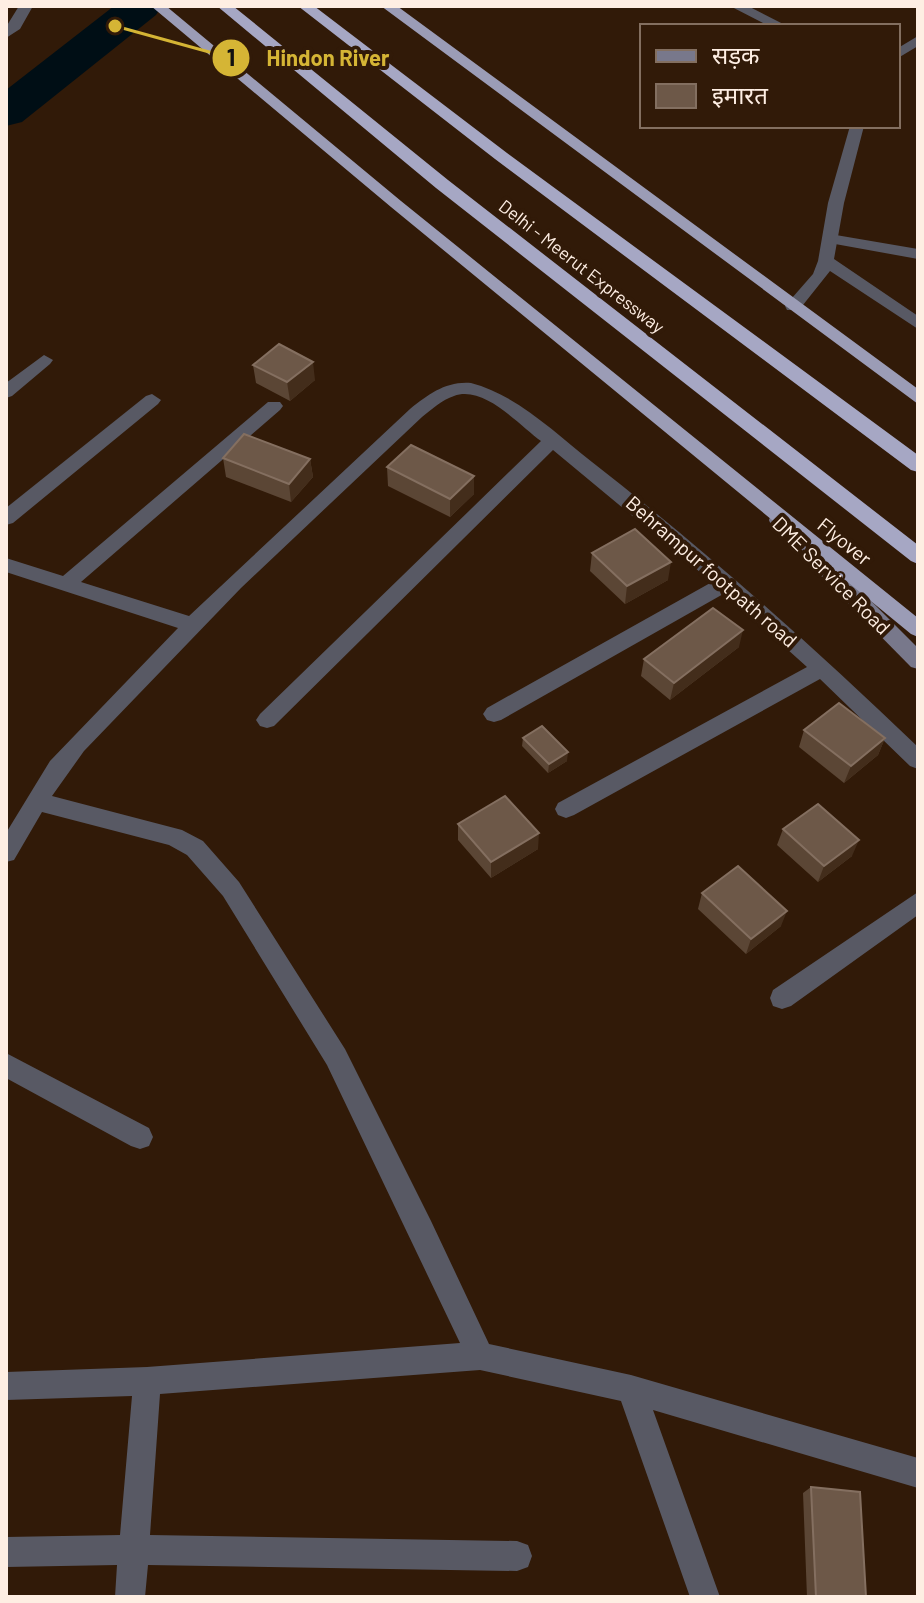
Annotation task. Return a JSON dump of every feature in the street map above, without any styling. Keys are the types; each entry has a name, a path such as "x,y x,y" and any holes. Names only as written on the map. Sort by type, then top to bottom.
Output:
{"highway":[{"name":"Flyover","path":"158,6 918,629"},
{"name":"Delhi - Meerut Expressway","path":"224,6 442,184 918,556"},
{"name":"Delhi - Meerut Expressway","path":"305,6 501,156 918,465"},
{"path":"388,6 918,398"}],"main road":[{"name":"DME Service Road","path":"745,488 918,661"}],"street":[{"path":"6,34 26,6"},
{"path":"737,6 776,24"},
{"path":"900,53 918,40"},
{"path":"793,306 820,276 826,261 836,203 856,128"},
{"path":"830,239 918,254"},
{"path":"826,261 918,324"},
{"path":"6,392 44,360"},
{"name":"Behrampur footpath road","path":"193,625 256,561 443,391 466,388 495,397 611,484 823,668 918,760"},
{"path":"6,518 152,400"},
{"path":"66,584 274,406"},
{"path":"267,720 553,440"},
{"path":"6,565 193,625 76,745 58,767 6,853"},
{"path":"494,714 726,583"},
{"path":"566,809 823,668"},
{"path":"39,802 174,837 195,848 231,889 336,1057 422,1230 480,1356"},
{"path":"782,998 918,902"},
{"path":"6,1065 140,1137"},
{"path":"6,1386 147,1381 480,1356 631,1389 918,1473"},
{"path":"130,1597 147,1381"},
{"path":"631,1389 705,1597"},
{"path":"6,1552 133,1550 517,1556"}],"building":[{"path":"279,344 313,362 287,382 253,365"},
{"path":"244,434 310,459 289,484 223,458"},
{"path":"411,445 474,476 450,499 387,467"},
{"path":"635,529 671,562 627,586 592,553"},
{"path":"713,608 743,630 674,683 644,659"},
{"path":"839,703 885,738 851,766 804,730"},
{"path":"542,726 568,752 549,764 523,738"},
{"path":"505,796 539,833 491,862 458,824"},
{"path":"818,804 859,840 824,866 783,829"},
{"path":"738,866 787,911 751,939 702,893"},
{"path":"811,1487 860,1492 866,1597 816,1597"}],"waterway":[{"path":"6,112 141,6"}],"place":[{"name":"Hindon River","path":"115,26"}]}
